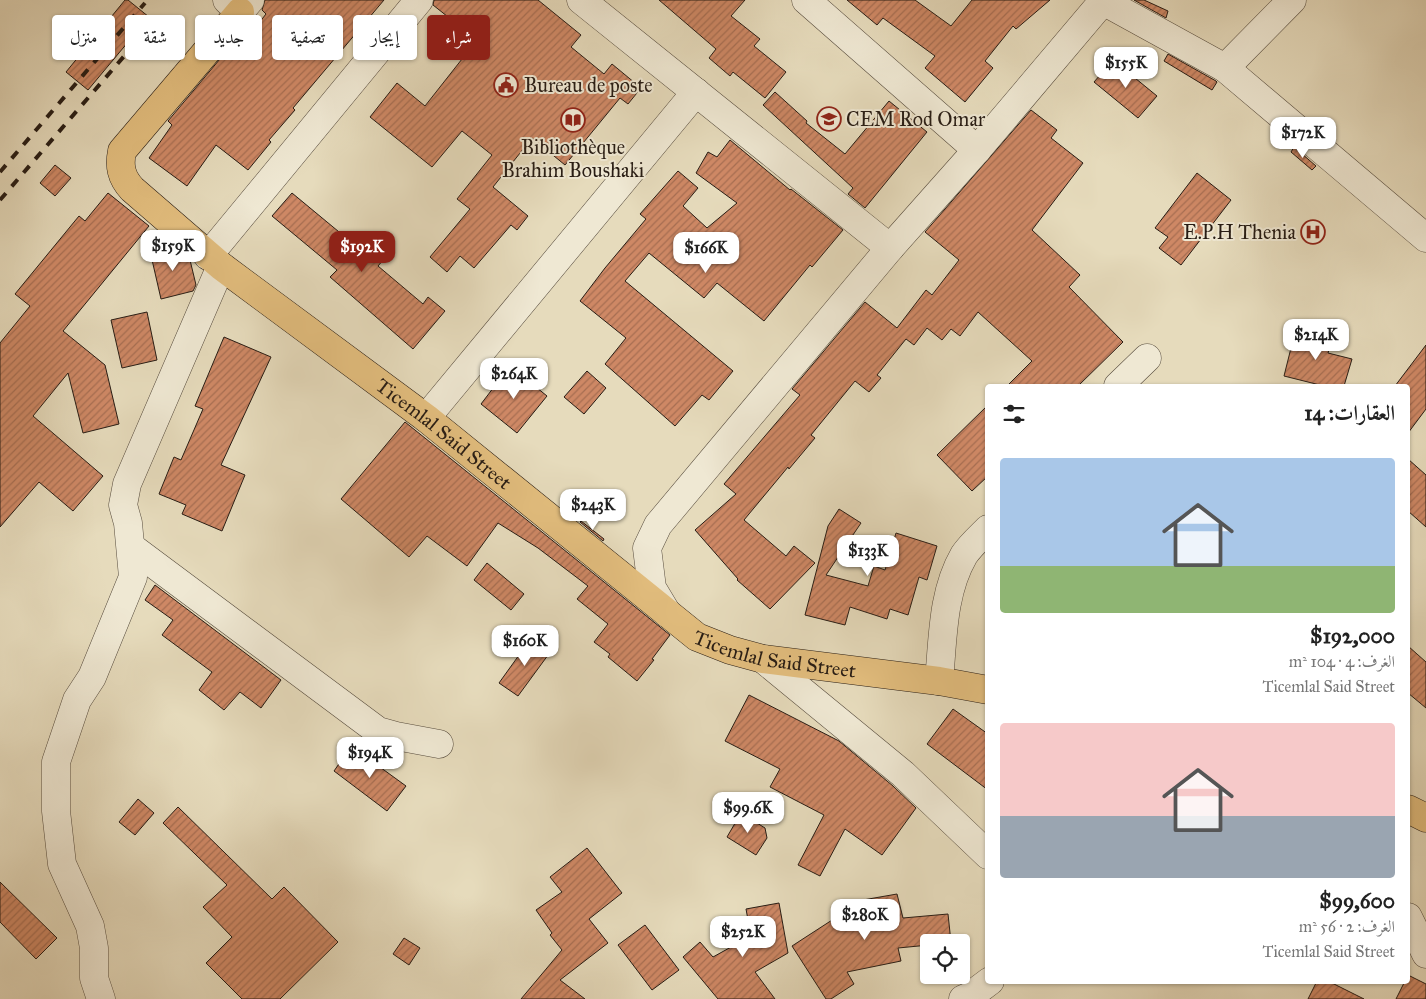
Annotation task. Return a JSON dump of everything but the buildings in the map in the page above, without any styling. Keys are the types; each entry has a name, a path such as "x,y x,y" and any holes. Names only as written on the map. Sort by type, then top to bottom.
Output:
{"main road":[{"name":"Ticemlal Said Street","path":"239,4 122,151 120,161 121,172 132,189 215,261 426,418 698,636 730,650 763,659 939,681 985,689"},
{"path":"1410,810 1426,818"}],"street":[{"path":"101,999 94,978 94,948 90,926 62,864 56,811 56,762 77,700 92,677 133,577 128,523 123,505 127,484 215,261 419,0"},
{"path":"581,0 890,248"},
{"path":"806,0 977,150"},
{"path":"668,613 652,588 647,548 658,525 890,248 977,150 1103,0 1225,68 1426,238"},
{"path":"1225,68 1292,0"},
{"path":"426,418 696,92"},
{"path":"1120,384 1146,358"},
{"path":"939,681 945,606 965,555 985,532"},
{"path":"131,547 378,731 439,744"},
{"path":"763,659 903,774 985,852"},
{"path":"1410,920 1426,954"},
{"path":"963,999 986,984"}],"railway":[{"path":"0,172 145,3"},
{"path":"0,200 125,55"}],"place":[{"name":"Bureau de poste","path":"506,85"},
{"name":"CEM Rod Omar","path":"829,119"},
{"name":"Bibliothèque Brahim Boushaki","path":"573,120"},
{"name":"E.P.H Thenia","path":"1313,232"}]}
